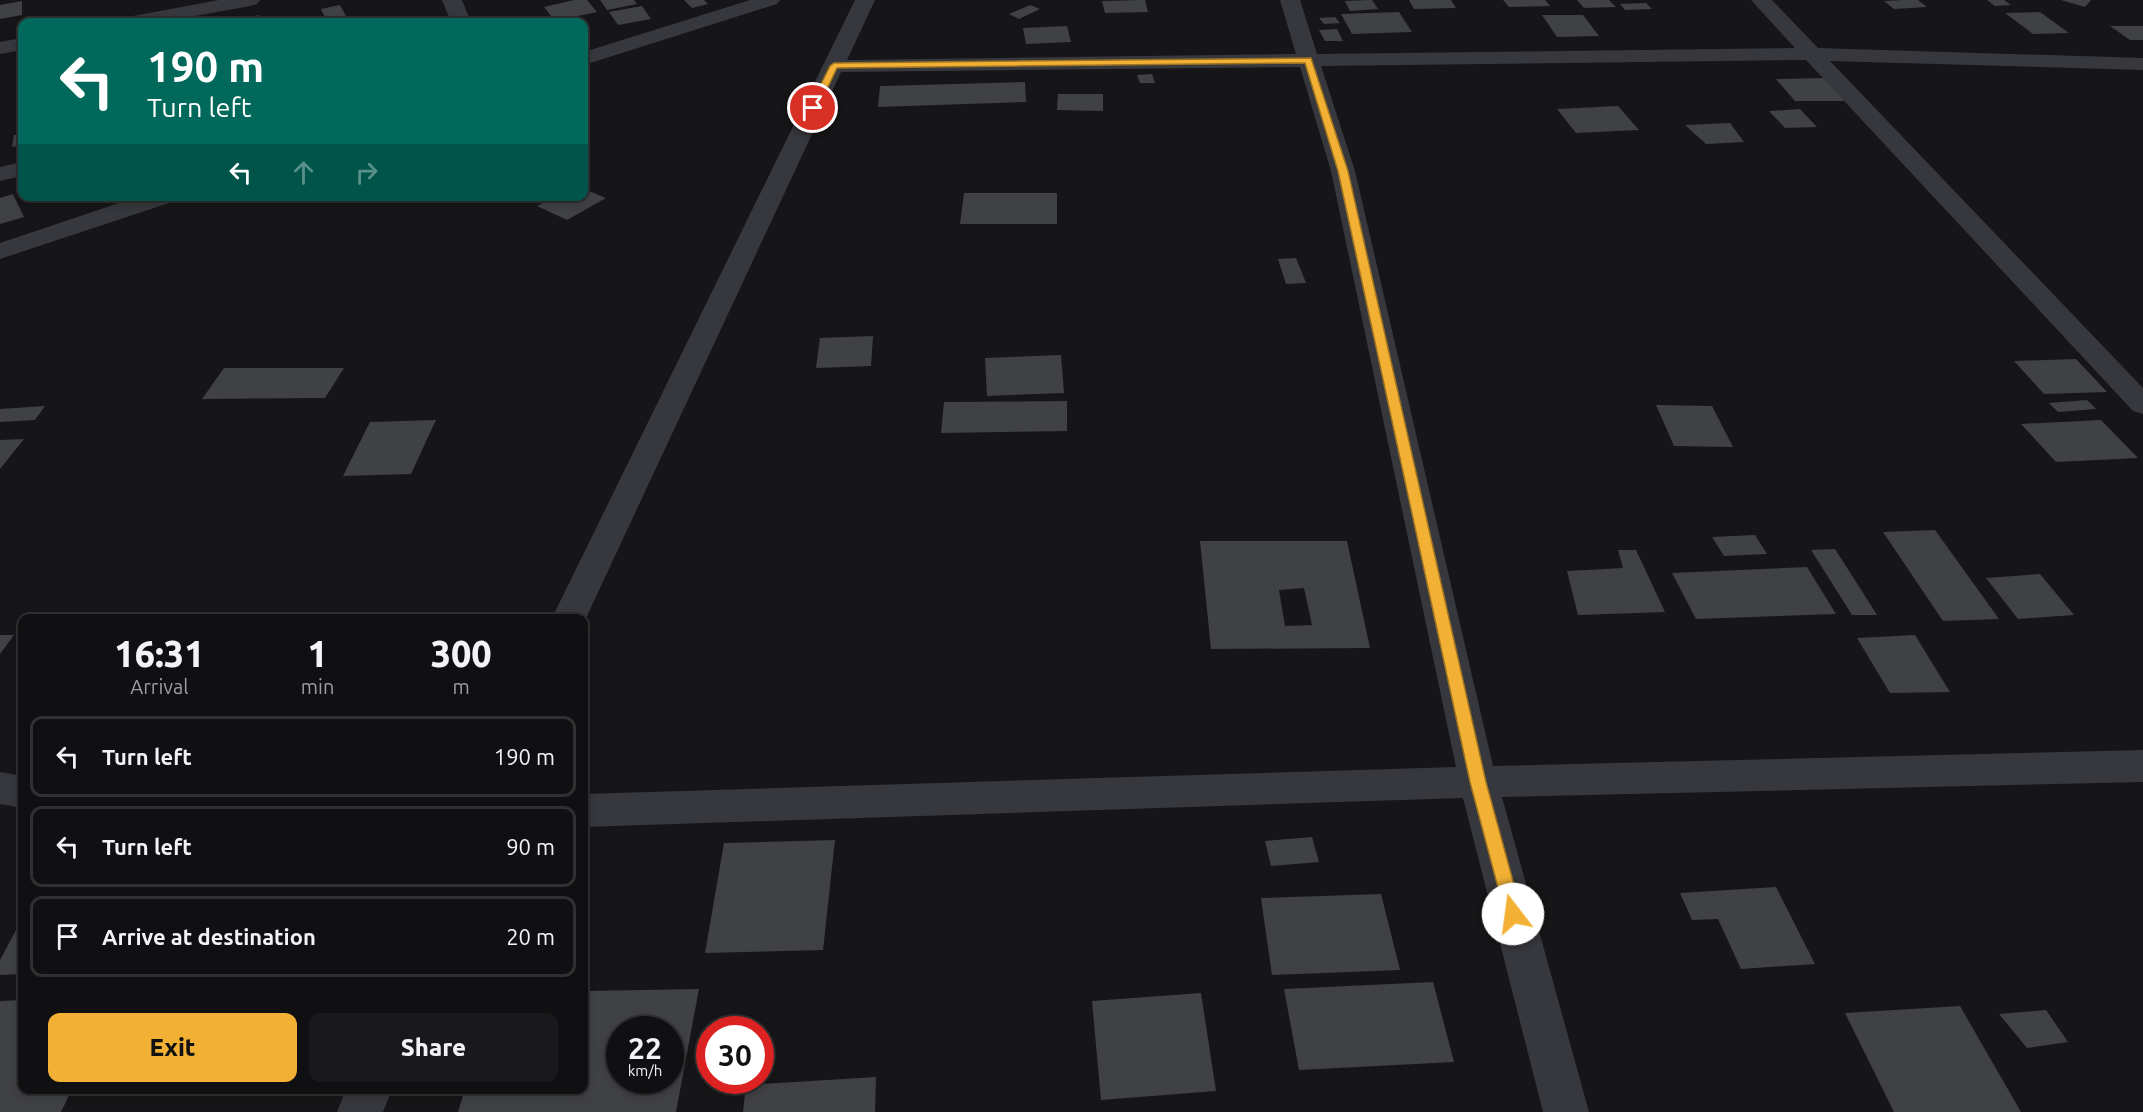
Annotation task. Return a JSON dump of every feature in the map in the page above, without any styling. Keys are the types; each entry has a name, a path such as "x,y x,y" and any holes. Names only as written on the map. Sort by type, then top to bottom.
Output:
{"street":[{"path":"155,18 250,0"},
{"path":"452,0 459,18"},
{"path":"571,614 865,0"},
{"path":"1290,0 1343,171 1478,782 1566,1112"},
{"path":"1761,0 2143,405"},
{"path":"588,58 759,2"},
{"path":"588,51 638,41"},
{"path":"0,48 18,45"},
{"path":"834,66 1811,54 2143,64"},
{"path":"0,174 18,170"},
{"path":"0,251 151,201"},
{"path":"588,811 1478,782 2143,766"},
{"path":"0,788 18,791"},
{"path":"360,1112 367,1094"}],"building":[{"path":"574,0 587,0 597,12 569,18 553,18 544,7"},
{"path":"600,0 634,0 637,4 607,10"},
{"path":"684,0 704,0 708,4 692,8"},
{"path":"1145,0 1148,12 1105,13 1102,1"},
{"path":"1372,0 1378,9 1350,11 1345,1"},
{"path":"1409,0 1451,0 1456,8 1414,9"},
{"path":"1503,0 1545,0 1550,6 1509,7"},
{"path":"1577,0 1609,0 1616,7 1584,8"},
{"path":"1918,0 1927,7 1894,9 1884,1"},
{"path":"1987,0 2004,0 2011,5 1995,6"},
{"path":"2061,0 2091,0 2085,7"},
{"path":"22,1 22,15 0,19 0,5"},
{"path":"1646,3 1652,9 1625,10 1620,4"},
{"path":"340,5 347,18 325,18 321,9"},
{"path":"1030,5 1040,9 1019,19 1009,14"},
{"path":"642,6 651,19 618,25 609,12"},
{"path":"1399,12 1412,32 1352,34 1341,14"},
{"path":"2040,12 2069,33 2033,34 2005,13"},
{"path":"259,15 260,18 243,18"},
{"path":"1542,15 1583,15 1599,36 1557,37"},
{"path":"1335,17 1340,23 1324,24 1319,18"},
{"path":"1067,26 1071,42 1026,44 1023,28"},
{"path":"2110,26 2143,26 2143,40 2130,40"},
{"path":"1337,29 1343,41 1325,41 1319,30"},
{"path":"1152,74 1155,83 1140,83 1137,75"},
{"path":"1825,78 1846,101 1795,101 1776,79"},
{"path":"1025,82 1026,102 878,107 880,86"},
{"path":"1058,94 1103,94 1103,111 1057,110"},
{"path":"1618,106 1639,130 1576,133 1557,109"},
{"path":"1800,109 1817,127 1785,128 1769,111"},
{"path":"1730,123 1744,142 1706,144 1685,125"},
{"path":"18,134 18,146 12,147 14,135"},
{"path":"588,191 606,198 567,220 537,206 546,201 588,201"},
{"path":"964,193 1057,193 1057,224 960,224"},
{"path":"13,194 24,217 0,224 0,198"},
{"path":"1296,258 1306,283 1286,284 1278,259"},
{"path":"873,336 871,366 816,368 820,338"},
{"path":"1061,355 1064,393 987,396 985,358"},
{"path":"2076,359 2107,392 2044,394 2014,361"},
{"path":"224,368 344,368 325,398 202,399"},
{"path":"2087,400 2096,409 2058,412 2049,403"},
{"path":"1067,401 1067,431 941,433 944,402"},
{"path":"1656,405 1712,406 1733,447 1674,446"},
{"path":"45,406 35,420 0,422 0,409"},
{"path":"436,420 411,474 343,476 370,422"},
{"path":"2101,420 2138,458 2056,462 2021,424"},
{"path":"24,439 0,469 0,440"},
{"path":"1935,530 1999,619 1943,621 1883,532"},
{"path":"1755,535 1767,554 1724,556 1712,537"},
{"path":"1200,541 1347,541 1370,648 1211,649","holes":["1304,588 1312,625 1285,626 1279,590"]},
{"path":"1835,549 1877,615 1852,615 1811,550"},
{"path":"1618,550 1636,550 1665,612 1578,615 1567,571 1623,568"},
{"path":"1807,567 1836,614 1696,619 1672,573"},
{"path":"2040,574 2074,615 2018,619 1986,578"},
{"path":"0,635 14,635 0,654"},
{"path":"1915,635 1950,692 1890,693 1857,638"},
{"path":"1312,837 1319,862 1271,866 1265,841"},
{"path":"835,840 823,950 705,953 724,843"},
{"path":"1776,887 1815,964 1741,969 1718,919 1692,920 1680,893"},
{"path":"1381,894 1400,970 1272,975 1261,898"},
{"path":"18,926 18,974 0,975 0,960"},
{"path":"1433,982 1454,1062 1299,1070 1284,989"},
{"path":"699,989 684,1069 684,1016 606,1016 606,1094 679,1094 676,1112 458,1112 463,1094 588,1094 588,991"},
{"path":"1201,993 1216,1091 1101,1100 1092,1001"},
{"path":"18,1000 18,1094 70,1094 61,1112 0,1112 0,1001"},
{"path":"1960,1006 2021,1112 1894,1112 1845,1013"},
{"path":"2046,1010 2068,1042 2027,1048 1999,1014"},
{"path":"876,1077 875,1112 743,1112 745,1094 774,1094 774,1083"}],"route":[{"path":"813,108 834,66 1308,60 1343,171 1478,782 1513,914"}]}
